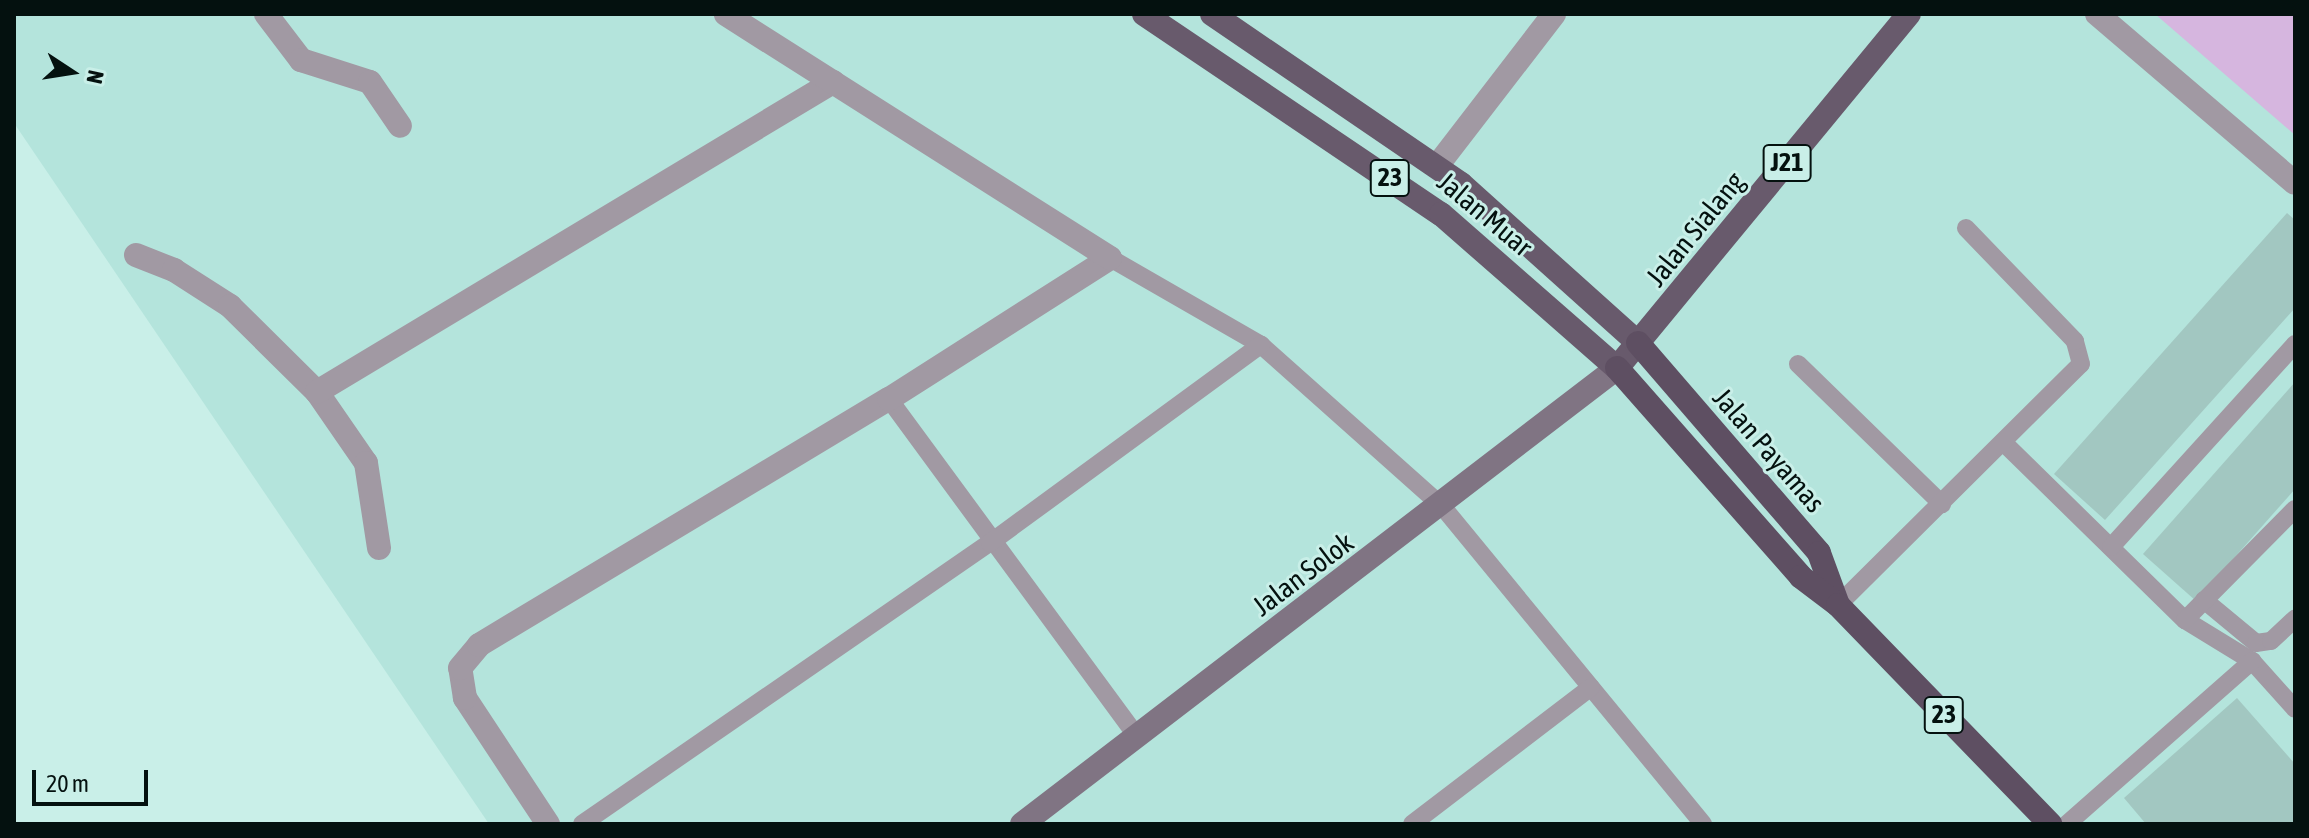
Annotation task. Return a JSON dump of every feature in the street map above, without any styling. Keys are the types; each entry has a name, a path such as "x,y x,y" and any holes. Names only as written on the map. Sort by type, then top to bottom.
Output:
{"highway":[{"name":"Jalan Payamas","path":"1638,343 1819,553 1838,605"},
{"name":"Jalan Payamas","path":"1617,368 1801,577 1838,605 2050,824"}],"main road":[{"name":"Jalan Muar","path":"1144,14 1441,214 1617,368"},
{"name":"Jalan Muar","path":"1212,14 1437,166 1638,343"},
{"name":"Jalan Sialang","path":"1617,368 1909,14"},
{"name":"Jalan Solok","path":"1022,824 1442,506 1617,368"}],"street":[{"path":"266,14 301,60 370,82 400,126"},
{"path":"548,824 465,698 460,668 479,645 889,399 1110,258 726,14"},
{"path":"1437,166 1554,14"},
{"path":"2097,14 2295,183"},
{"path":"317,392 833,82"},
{"path":"136,255 174,270 230,306 317,392 366,463 379,548"}],"lane":[{"path":"1838,605 2075,374 2081,351 1966,228"},
{"path":"1110,258 1261,345 1442,506 1703,824"},
{"path":"2111,547 2295,344"},
{"path":"582,824 990,543 1261,345"},
{"path":"1798,364 1942,504"},
{"path":"889,399 990,543 1137,737"},
{"path":"2004,443 2185,620 2252,661 2295,709"},
{"path":"2185,620 2295,509"},
{"path":"2204,600 2256,643 2271,641 2295,619"},
{"path":"2067,824 2252,661"},
{"path":"1412,824 1591,687"}],"shaded area":[{"path":"14,14 2295,14 2295,824 489,824 14,123"},
{"path":"2155,14 2295,14 2295,135"}],"building":[{"path":"2287,213 2295,220 2295,308 2105,520 2054,474"},
{"path":"2295,382 2295,489 2196,601 2143,554"},
{"path":"2237,698 2295,764 2295,824 2146,824 2124,798"}]}
